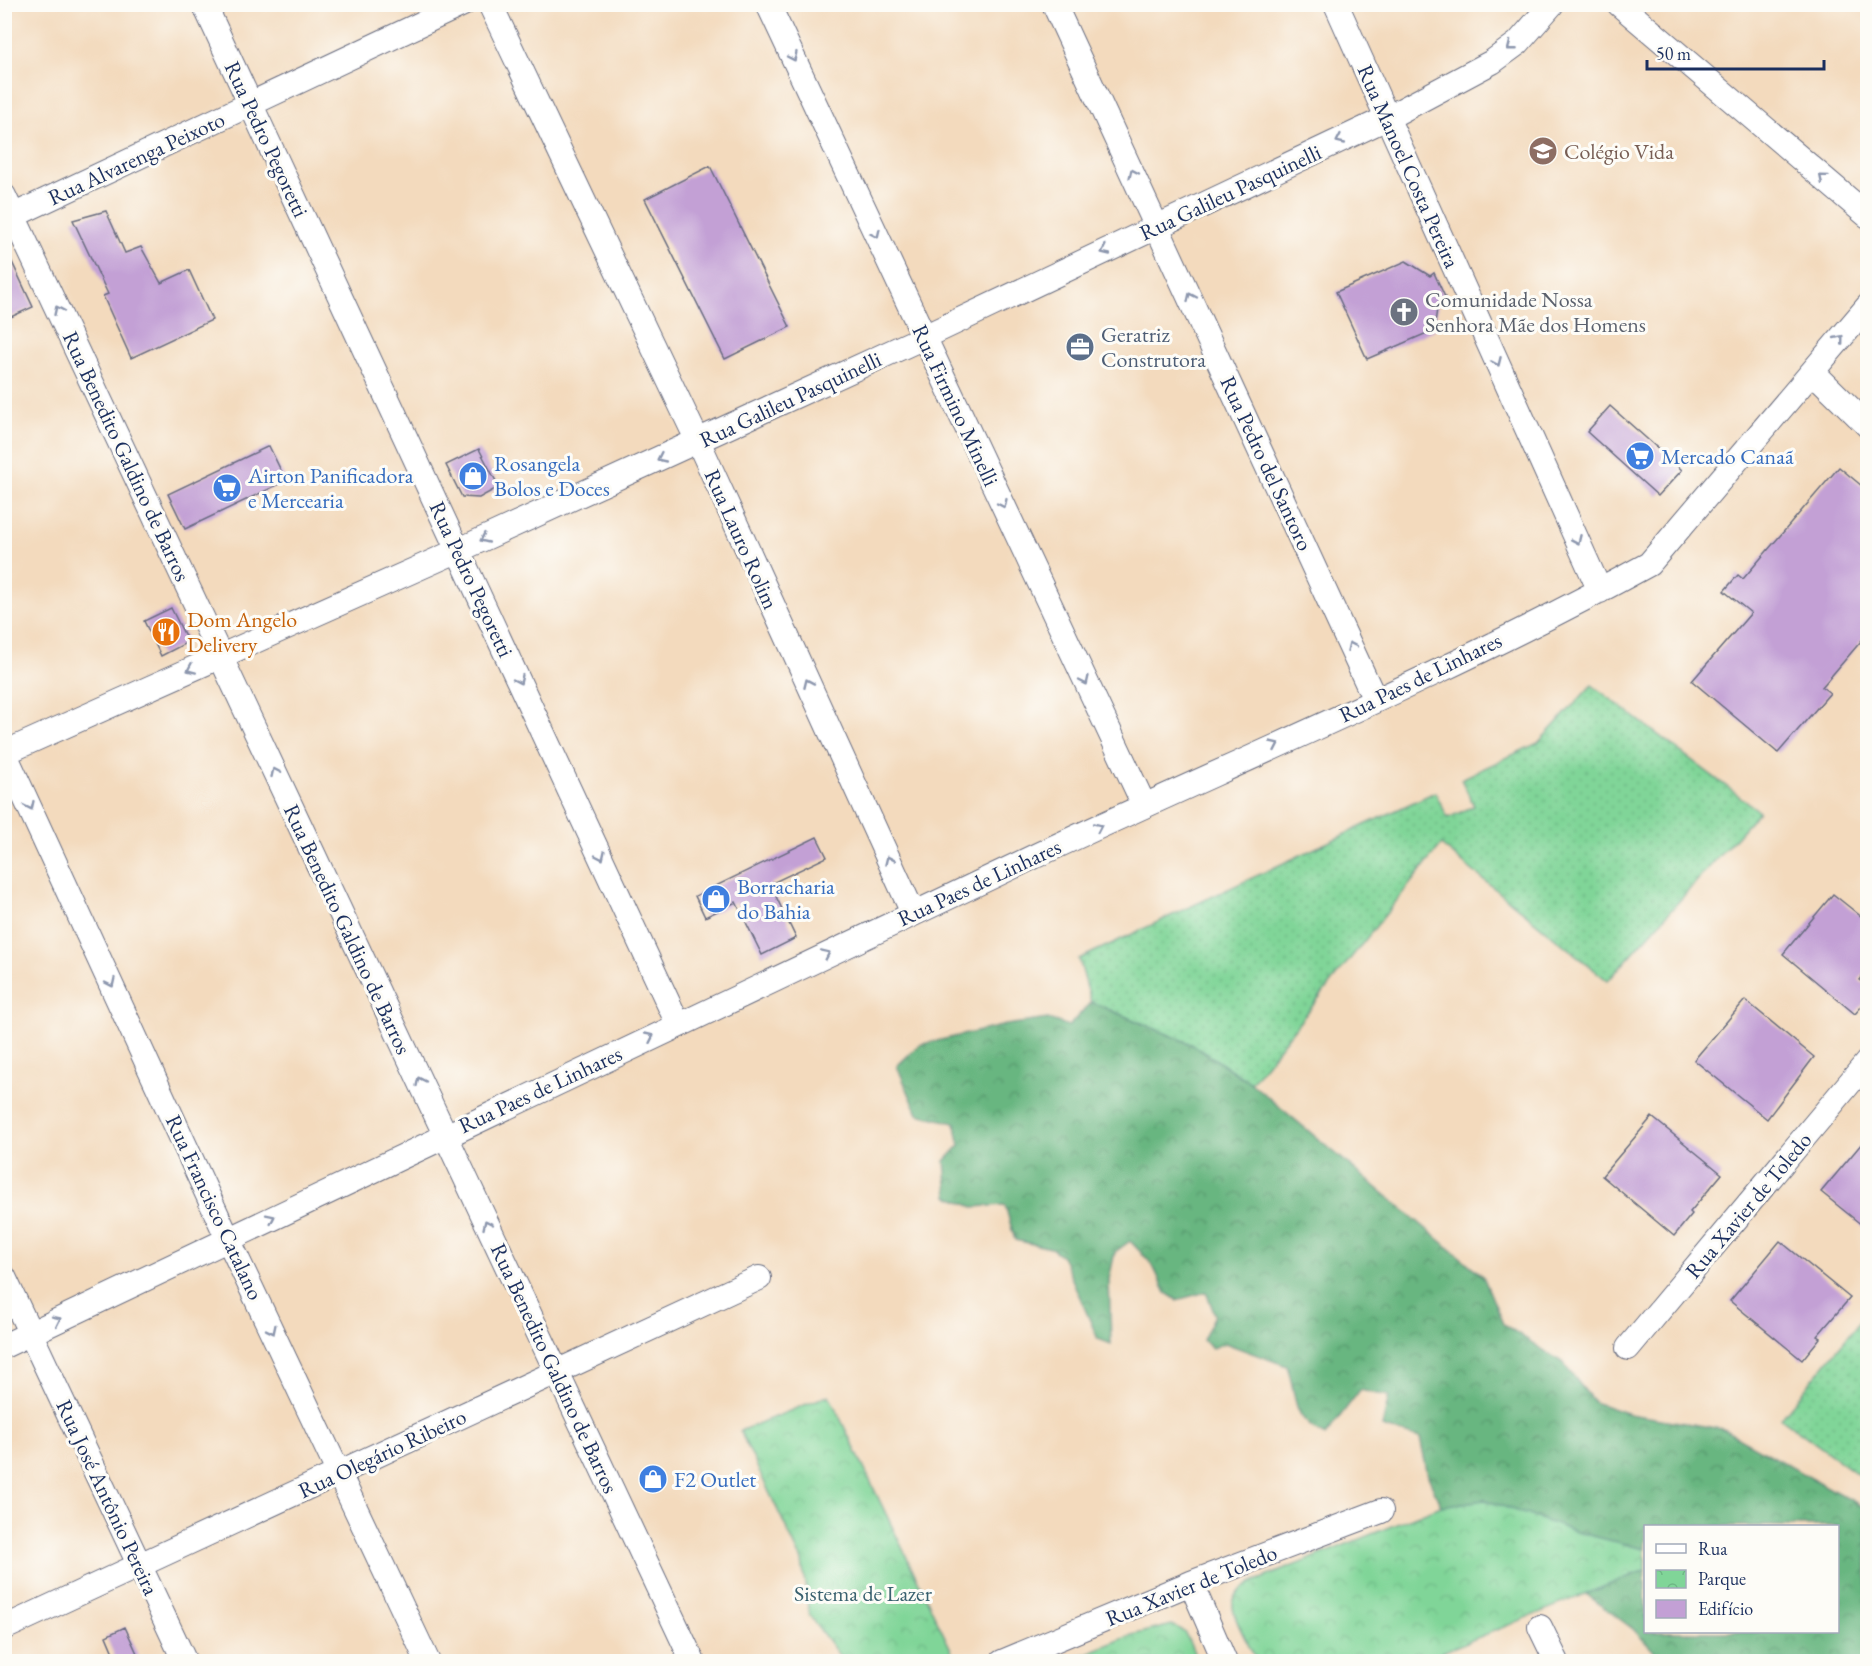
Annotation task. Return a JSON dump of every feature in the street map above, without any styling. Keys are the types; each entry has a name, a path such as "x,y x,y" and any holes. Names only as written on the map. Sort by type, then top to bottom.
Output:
{"street":[{"name":"Rua Pedro Pegoretti","path":"204,4 678,1024"},
{"name":"Rua Alvarenga Peixoto","path":"8,210 251,104 463,4"},
{"name":"Rua Lauro Rolim","path":"490,4 698,441 913,913"},
{"name":"Rua Firmino Minelli","path":"768,4 1144,805"},
{"path":"1054,4 1158,226"},
{"name":"Rua Manoel Costa Pereira","path":"1335,4 1600,591"},
{"name":"Rua Galileu Pasquinelli","path":"5,753 698,441 1387,118 1492,62 1518,42 1552,4"},
{"path":"1619,4 1868,216"},
{"name":"Rua Benedito Galdino de Barros","path":"8,210 693,1662"},
{"name":"Rua Pedro del Santoro","path":"1158,226 1375,700"},
{"name":"Rua Paes de Linhares","path":"4,1346 913,913 1375,700 1600,591 1649,564 1868,306"},
{"path":"1813,372 1868,426"},
{"name":"Rua Francisco Catalano","path":"5,753 228,1239 428,1662"},
{"name":"Rua Xavier de Toledo","path":"1628,1348 1868,1061"},
{"name":"Rua José Antônio Pereira","path":"4,1277 185,1662"},
{"name":"Rua Olegário Ribeiro","path":"4,1628 759,1278"},
{"name":"Rua Xavier de Toledo","path":"1002,1662 1191,1583 1381,1511"},
{"path":"1191,1583 1225,1662"},
{"path":"1540,1627 1557,1662"}],"green space":[{"path":"1592,685 1759,811 1608,981 1441,845 1251,1083 1193,1045 1091,1002 1079,959 1435,792 1448,818 1474,806 1461,779 1538,743"},
{"path":"1091,1002 1193,1045 1251,1083 1483,1276 1503,1324 1562,1362 1594,1402 1629,1414 1723,1429 1867,1509 1867,1661 1663,1661 1633,1629 1586,1594 1644,1570 1644,1633 1839,1633 1839,1525 1644,1525 1644,1549 1576,1532 1485,1500 1441,1506 1428,1476 1420,1438 1382,1427 1389,1396 1360,1390 1325,1436 1305,1421 1300,1413 1287,1366 1225,1343 1212,1348 1203,1340 1215,1315 1206,1292 1177,1300 1166,1293 1152,1264 1130,1241 1115,1252 1109,1279 1111,1344 1098,1339 1062,1256 1051,1248 1015,1240 1005,1205 973,1207 948,1196 945,1161 960,1145 955,1123 918,1114 897,1066 919,1045 1006,1025 1048,1019 1069,1026"},
{"path":"1867,1313 1867,1481 1781,1418"},
{"name":"Sistema de Lazer","path":"829,1395 956,1660 841,1661 809,1615 802,1561 740,1431"},
{"path":"1485,1500 1576,1532 1644,1549 1644,1570 1420,1661 1257,1661 1233,1609 1236,1596 1241,1591 1253,1582 1441,1506"},
{"path":"1172,1625 1184,1631 1198,1661 1067,1661 1132,1635"}],"building":[{"path":"710,166 790,327 725,359 645,199"},
{"path":"106,211 125,253 141,247 161,283 189,270 212,320 131,358 103,296 108,294 73,220"},
{"path":"4,245 33,307 4,320"},
{"name":"Comunidade Nossa Senhora Mãe dos Homens","path":"1406,261 1430,276 1434,273 1445,297 1438,302 1434,330 1367,359 1336,292"},
{"name":"Mercado Canaã","path":"1610,406 1682,470 1658,496 1587,432"},
{"name":"Airton Panificadora e Mercearia","path":"269,446 286,481 185,529 168,494"},
{"name":"Rosangela Bolos e Doces","path":"479,449 499,487 479,498 462,497 446,465"},
{"path":"1839,467 1868,491 1868,633 1822,687 1830,693 1778,753 1692,681 1751,613 1724,591 1738,575 1743,579"},
{"name":"Dom Angelo Delivery","path":"171,608 188,642 161,656 144,621"},
{"path":"817,837 827,857 770,884 796,938 762,955 736,902 705,917 695,896"},
{"path":"1833,894 1868,922 1868,969 1859,980 1868,987 1868,999 1855,1014 1783,954"},
{"path":"1745,1000 1814,1057 1767,1119 1694,1060"},
{"path":"1652,1117 1722,1174 1690,1212 1692,1214 1674,1236 1602,1176"},
{"path":"1868,1136 1868,1230 1821,1192"},
{"path":"1780,1241 1850,1298 1817,1336 1820,1338 1802,1360 1730,1301"},
{"path":"125,1627 141,1662 117,1662 106,1636"}],"place":[{"name":"Colégio Vida","path":"1543,151"},
{"name":"Comunidade Nossa Senhora Mãe dos Homens","path":"1404,312"},
{"name":"Geratriz Construtora","path":"1080,347"},
{"name":"Mercado Canaã","path":"1640,456"},
{"name":"Rosangela Bolos e Doces","path":"473,476"},
{"name":"Airton Panificadora e Mercearia","path":"227,488"},
{"name":"Dom Angelo Delivery","path":"166,632"},
{"name":"Borracharia do Bahia","path":"716,899"},
{"name":"F2 Outlet","path":"653,1479"}]}
